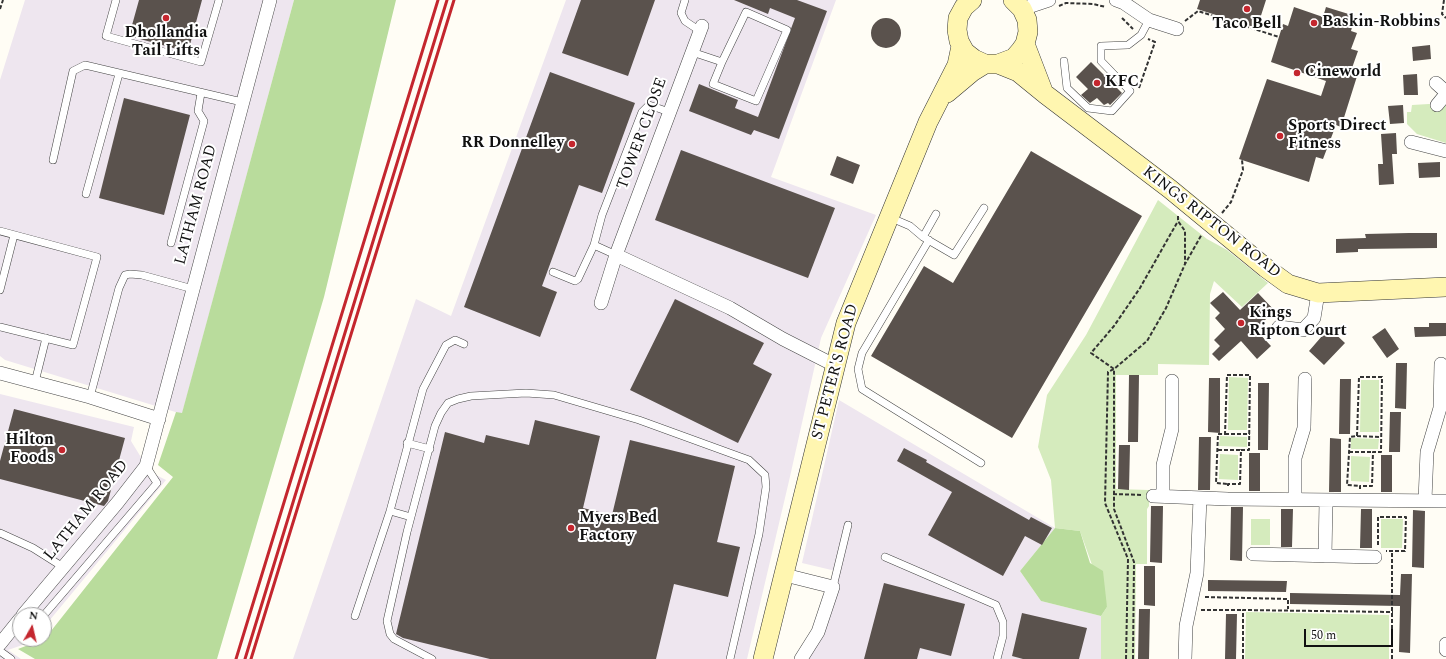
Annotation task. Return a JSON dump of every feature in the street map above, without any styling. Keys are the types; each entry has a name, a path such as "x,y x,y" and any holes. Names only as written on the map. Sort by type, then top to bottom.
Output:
{"street":[{"name":"LATHAM ROAD","path":"30,607 146,466 270,0"},
{"path":"961,46 957,30 958,18 967,2"},
{"path":"1111,4 1124,3 1149,20 1164,25 1180,26"},
{"path":"942,97 972,72 991,64 1014,58 1025,44 1028,32 1027,20 1018,4 1051,4"},
{"name":"TOWER CLOSE","path":"601,303 616,255 701,28"},
{"path":"1025,44 1045,94"},
{"name":"KINGS RIPTON ROAD","path":"961,46 974,60 1018,72 1170,189 1266,268 1288,284 1318,293 1446,287"},
{"name":"ST PETER'S ROAD","path":"763,659 785,575 834,365 846,323 928,122 957,65 961,46"},
{"path":"1436,83 1446,93 1437,105"},
{"path":"1411,142 1446,151"},
{"path":"616,255 730,308 783,339 834,365"},
{"path":"1279,327 1303,330 1314,318 1318,293"},
{"path":"1425,500 1427,452 1440,408 1441,364"},
{"path":"0,373 90,396 159,418"},
{"path":"1295,500 1296,458 1304,428 1305,379"},
{"path":"1172,381 1172,429 1163,466 1158,496 1228,500 1425,500 1446,502"},
{"path":"1185,659 1189,610 1197,573 1200,498"},
{"path":"1325,556 1326,501"},
{"path":"1253,554 1325,556 1377,554"},
{"path":"785,575 833,587 818,632 801,659"},
{"path":"0,644 12,630"},
{"path":"1446,644 1446,650"}],"lane":[{"path":"116,0 106,36 202,62 219,0"},
{"path":"685,0 681,13 685,21 701,28"},
{"path":"746,12 787,30 756,101 712,84 722,62 746,12"},
{"path":"1064,61 1068,88 1088,108 1112,111 1130,91 1101,61 1101,46 1128,45 1141,35 1149,20"},
{"path":"692,52 722,62"},
{"path":"52,160 73,71 86,65 201,94 242,102"},
{"path":"86,194 119,74"},
{"path":"171,243 204,121 198,111 201,94"},
{"path":"553,272 575,281 578,279 594,245 602,215 642,112 649,105 670,112"},
{"path":"889,217 910,226 926,238 954,255 984,208"},
{"path":"936,214 926,238 862,353 858,369 862,389 981,463"},
{"path":"0,231 97,257 73,345 0,327"},
{"path":"0,290 14,235"},
{"path":"594,245 616,255"},
{"path":"90,396 119,288 125,275 142,275 193,289"},
{"path":"35,382 46,338"},
{"path":"356,616 390,511 407,443 424,389 438,357 446,345 455,340 464,344"},
{"path":"432,659 394,639 390,634 387,621 411,517 435,426 448,403 471,396 526,393 554,395 639,420 749,460 765,475 766,487 759,534 730,659"},
{"path":"407,443 430,449"},
{"path":"51,607 157,483 146,466"},
{"path":"390,511 411,517"},
{"path":"833,587 848,525"},
{"path":"0,533 33,548 63,567"},
{"path":"885,557 996,605 1003,622 1003,636 997,659"},
{"path":"0,651 10,659"}],"path":[{"path":"0,9 3,0"},
{"path":"1444,0 1442,14 1446,18"},
{"path":"1051,4 1111,4"},
{"path":"1180,26 1198,11 1279,37"},
{"path":"1119,14 1141,35 1155,42"},
{"path":"1137,94 1155,42 1159,32 1162,32 1164,25"},
{"path":"1218,219 1231,202 1243,170 1242,160"},
{"path":"1114,369 1091,352 1114,326 1140,288 1178,221 1178,215"},
{"path":"1178,221 1185,231 1185,264"},
{"path":"1126,659 1128,559 1105,503 1108,372 1114,369 1147,341 1166,308 1185,264 1204,232"},
{"path":"1114,369 1114,509 1134,562 1133,659"},
{"path":"1218,450 1249,450 1250,375 1227,375 1225,434"},
{"path":"1349,452 1381,452 1382,377 1359,377 1357,436"},
{"path":"1242,450 1240,484 1216,482 1218,434 1250,434"},
{"path":"1373,452 1372,486 1347,485 1350,436 1381,437"},
{"path":"1228,484 1228,500"},
{"path":"1360,486 1360,500"},
{"path":"1114,494 1158,496"},
{"path":"1378,517 1406,517 1405,551 1392,551 1377,554 1378,517"},
{"path":"1392,551 1392,659"},
{"path":"1192,596 1288,599 1288,609"},
{"path":"1189,610 1288,609 1393,612"},
{"path":"1242,659 1244,610"}],"shaded area":[{"path":"25,0 294,0 182,414 5,360 0,356 0,80"},
{"path":"566,0 836,0 771,177 876,215 821,338 747,659 293,659 416,299 451,316"},
{"path":"0,394 134,427 131,441 150,472 166,480 52,617 52,607 12,607 12,647 17,647 8,650 21,659 0,659"},
{"path":"839,400 1055,528 1020,571 1041,601 1101,616 1101,659 808,659 840,572 802,563"}],"green space":[{"path":"294,0 396,0 324,297 217,659 35,659 18,649 23,647 52,647 52,630 173,477 158,465 176,412 182,413"},
{"path":"1412,105 1446,105 1446,143 1417,134 1407,124 1407,112 1411,112"},
{"path":"1158,200 1207,239 1227,250 1268,283 1242,307 1214,281 1210,294 1209,365 1158,364 1158,375 1116,375 1116,489 1149,490 1149,506 1147,509 1147,564 1136,564 1135,659 1101,659 1101,616 1107,607 1080,531 1055,528 1051,480 1038,447 1047,395 1086,335"},
{"path":"1229,377 1248,378 1247,430 1228,430"},
{"path":"1361,380 1379,380 1379,432 1360,432"},
{"path":"1220,436 1247,437 1247,447 1219,446"},
{"path":"1351,438 1379,439 1378,449 1351,449"},
{"path":"1220,454 1238,455 1238,480 1219,479"},
{"path":"1351,456 1370,457 1369,482 1351,481"},
{"path":"1251,519 1270,519 1270,545 1251,545"},
{"path":"1381,519 1403,519 1402,548 1381,548"},
{"path":"1055,528 1080,531 1090,563 1103,571 1107,607 1101,616 1041,601 1020,571"},
{"path":"1246,612 1389,615 1389,659 1245,659"}],"building":[{"name":"Dhollandia Tail Lifts","path":"139,0 202,0 188,52 129,36"},
{"path":"581,0 655,0 628,76 562,53"},
{"path":"734,0 797,0 827,11 779,139 754,130 751,135 689,111 699,84 738,100 735,108 758,117 795,18 770,8 768,14"},
{"name":"Taco Bell","path":"1200,0 1266,0 1257,28 1197,9"},
{"path":"1294,7 1323,17 1326,7 1355,16 1351,31 1357,33 1351,49 1358,51 1352,68 1359,70 1341,127 1336,125 1323,159 1316,157 1309,182 1239,159 1267,79 1321,96 1326,81 1271,62 1283,24 1288,26"},
{"path":"886,18 897,22 901,33 897,44 886,48 875,44 871,33 875,22"},
{"path":"1430,45 1431,59 1413,61 1412,47"},
{"name":"KFC","path":"1091,62 1122,93 1110,105 1108,103 1104,105 1097,98 1090,103 1081,95 1088,89 1076,77"},
{"name":"RR Donnelley","path":"550,72 635,103 602,193 579,185 542,286 557,292 540,337 464,307"},
{"path":"1417,74 1418,95 1404,95 1403,75"},
{"path":"124,98 190,115 164,215 99,198"},
{"path":"1403,105 1404,123 1390,124 1388,106"},
{"path":"1396,133 1397,154 1392,154 1394,184 1379,185 1378,164 1383,164 1381,134"},
{"path":"681,150 835,208 808,278 655,220"},
{"path":"1031,151 1142,216 1012,438 871,356 924,266 953,283"},
{"path":"837,156 860,165 853,184 830,175"},
{"path":"1440,162 1440,177 1419,178 1418,163"},
{"path":"1437,233 1437,248 1358,249 1358,252 1336,253 1336,239 1366,238 1365,234"},
{"name":"Kings Ripton Court","path":"1223,292 1240,310 1258,293 1275,311 1255,329 1271,346 1257,359 1241,341 1219,361 1212,354 1220,346 1214,340 1225,329 1215,318 1220,313 1210,303"},
{"path":"675,299 764,343 753,364 772,374 738,443 630,390"},
{"path":"1429,323 1446,323 1446,336 1415,337 1414,327 1429,327"},
{"path":"1329,328 1345,343 1324,365 1309,351"},
{"path":"1385,328 1399,349 1387,358 1372,337"},
{"path":"1396,363 1407,363 1406,409 1395,408"},
{"path":"1129,375 1139,375 1138,442 1128,442"},
{"path":"1209,378 1220,378 1220,433 1208,432"},
{"path":"1340,379 1351,379 1350,434 1339,434"},
{"path":"1258,383 1269,383 1268,450 1258,450"},
{"name":"Hilton Foods","path":"14,409 125,438 108,501 104,506 0,479 0,461"},
{"path":"1390,412 1401,412 1400,452 1389,452"},
{"name":"Myers Bed Factory","path":"535,420 600,436 583,508 612,515 630,440 735,466 717,542 740,547 728,597 674,584 656,659 490,659 403,638 396,634 445,432 484,443 486,435 529,445"},
{"path":"1199,437 1211,437 1210,490 1198,490"},
{"path":"1330,438 1341,439 1341,492 1329,492"},
{"path":"1119,445 1130,445 1129,490 1118,489"},
{"path":"904,448 1029,520 1031,517 1052,528 1042,545 1025,536 1003,576 928,535 952,492 897,461"},
{"path":"1249,453 1260,453 1260,491 1249,491"},
{"path":"1381,455 1392,455 1392,492 1381,492"},
{"path":"1151,506 1163,506 1162,563 1150,562"},
{"path":"1231,507 1243,507 1242,561 1230,560"},
{"path":"1281,509 1293,509 1292,547 1281,547"},
{"path":"1361,509 1372,509 1372,548 1360,548"},
{"path":"1413,510 1425,511 1424,568 1412,567"},
{"path":"1144,566 1155,566 1155,606 1144,605"},
{"path":"1401,574 1412,574 1410,653 1399,652 1400,606 1290,604 1290,593 1400,595"},
{"path":"1208,580 1287,581 1286,592 1208,591"},
{"path":"884,583 965,604 951,656 920,648 917,659 864,659"},
{"path":"1139,609 1150,609 1149,659 1138,659"},
{"path":"1022,613 1087,628 1079,659 1023,659 1012,656"},
{"path":"1226,614 1237,614 1236,659 1225,659"}],"railway":[{"path":"236,659 438,0"},
{"path":"245,659 447,0"},
{"path":"251,659 454,0"}],"place":[{"name":"Taco Bell","path":"1247,9"},
{"name":"Dhollandia Tail Lifts","path":"166,18"},
{"name":"Baskin-Robbins","path":"1314,23"},
{"name":"Cineworld","path":"1297,73"},
{"name":"KFC","path":"1097,83"},
{"name":"Sports Direct Fitness","path":"1280,136"},
{"name":"RR Donnelley","path":"572,144"},
{"name":"Kings Ripton Court","path":"1241,323"},
{"name":"Hilton Foods","path":"62,450"},
{"name":"Myers Bed Factory","path":"571,528"}]}
